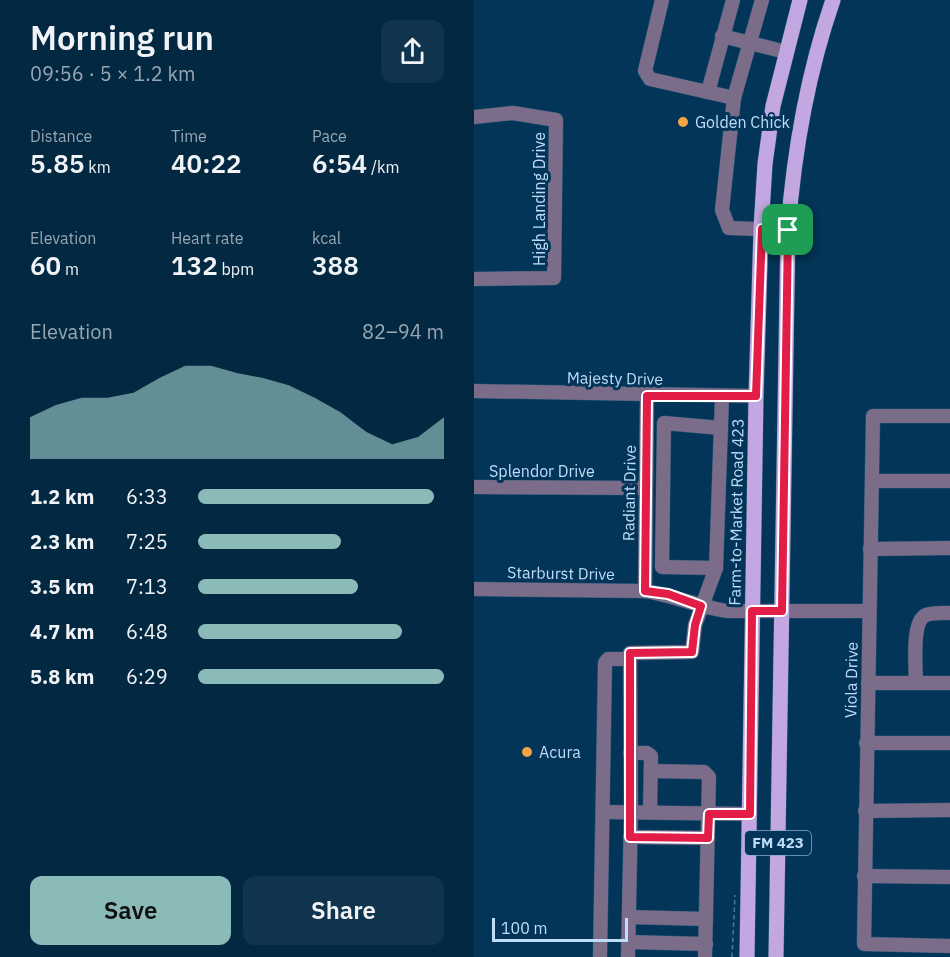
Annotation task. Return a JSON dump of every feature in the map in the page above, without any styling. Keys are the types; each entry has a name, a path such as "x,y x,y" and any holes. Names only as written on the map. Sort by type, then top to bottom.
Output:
{"main road":[{"name":"Farm-to-Market Road 423","path":"747,957 756,396 765,164 773,106 800,0"},
{"name":"FM 423","path":"776,957 788,230 796,151 804,105 819,41 833,0"}],"street":[{"path":"662,0 645,71 650,79 734,98"},
{"path":"708,92 734,0"},
{"path":"762,0 734,98 722,210 729,228 788,230"},
{"path":"722,36 786,52"},
{"name":"High Landing Drive","path":"474,117 513,114 556,120 554,278 474,279"},
{"name":"Majesty Drive","path":"474,391 647,396 756,396"},
{"name":"Radiant Drive","path":"645,591 647,396"},
{"path":"628,957 631,812 630,653 692,652 695,625 717,568 722,396"},
{"name":"Viola Drive","path":"950,416 873,416 864,876 864,944 950,946"},
{"path":"717,568 662,567 664,423 721,428"},
{"path":"872,481 950,481"},
{"name":"Splendor Drive","path":"474,487 645,488"},
{"path":"870,549 950,548"},
{"name":"Starburst Drive","path":"474,589 645,591 668,594 701,606 727,611 869,611"},
{"path":"916,683 917,628 920,619 926,615 950,613"},
{"path":"600,957 605,663 608,659 630,659"},
{"path":"867,683 950,683"},
{"path":"866,743 950,743"},
{"path":"630,753 647,753 651,756 650,812"},
{"path":"628,942 705,951 709,777 704,772 651,771"},
{"path":"865,811 950,810"},
{"path":"603,812 750,814"},
{"path":"630,837 708,838"},
{"path":"864,876 950,877"},
{"path":"629,917 706,919"}],"place":[{"name":"Golden Chick","path":"683,122"},
{"name":"Acura","path":"527,752"}],"route":[{"path":"762,229 788,230 782,611 752,611 750,814 709,814 708,838 630,837 630,653 692,652 695,625 701,606 668,594 645,591 647,396 756,396 762,229"}]}
